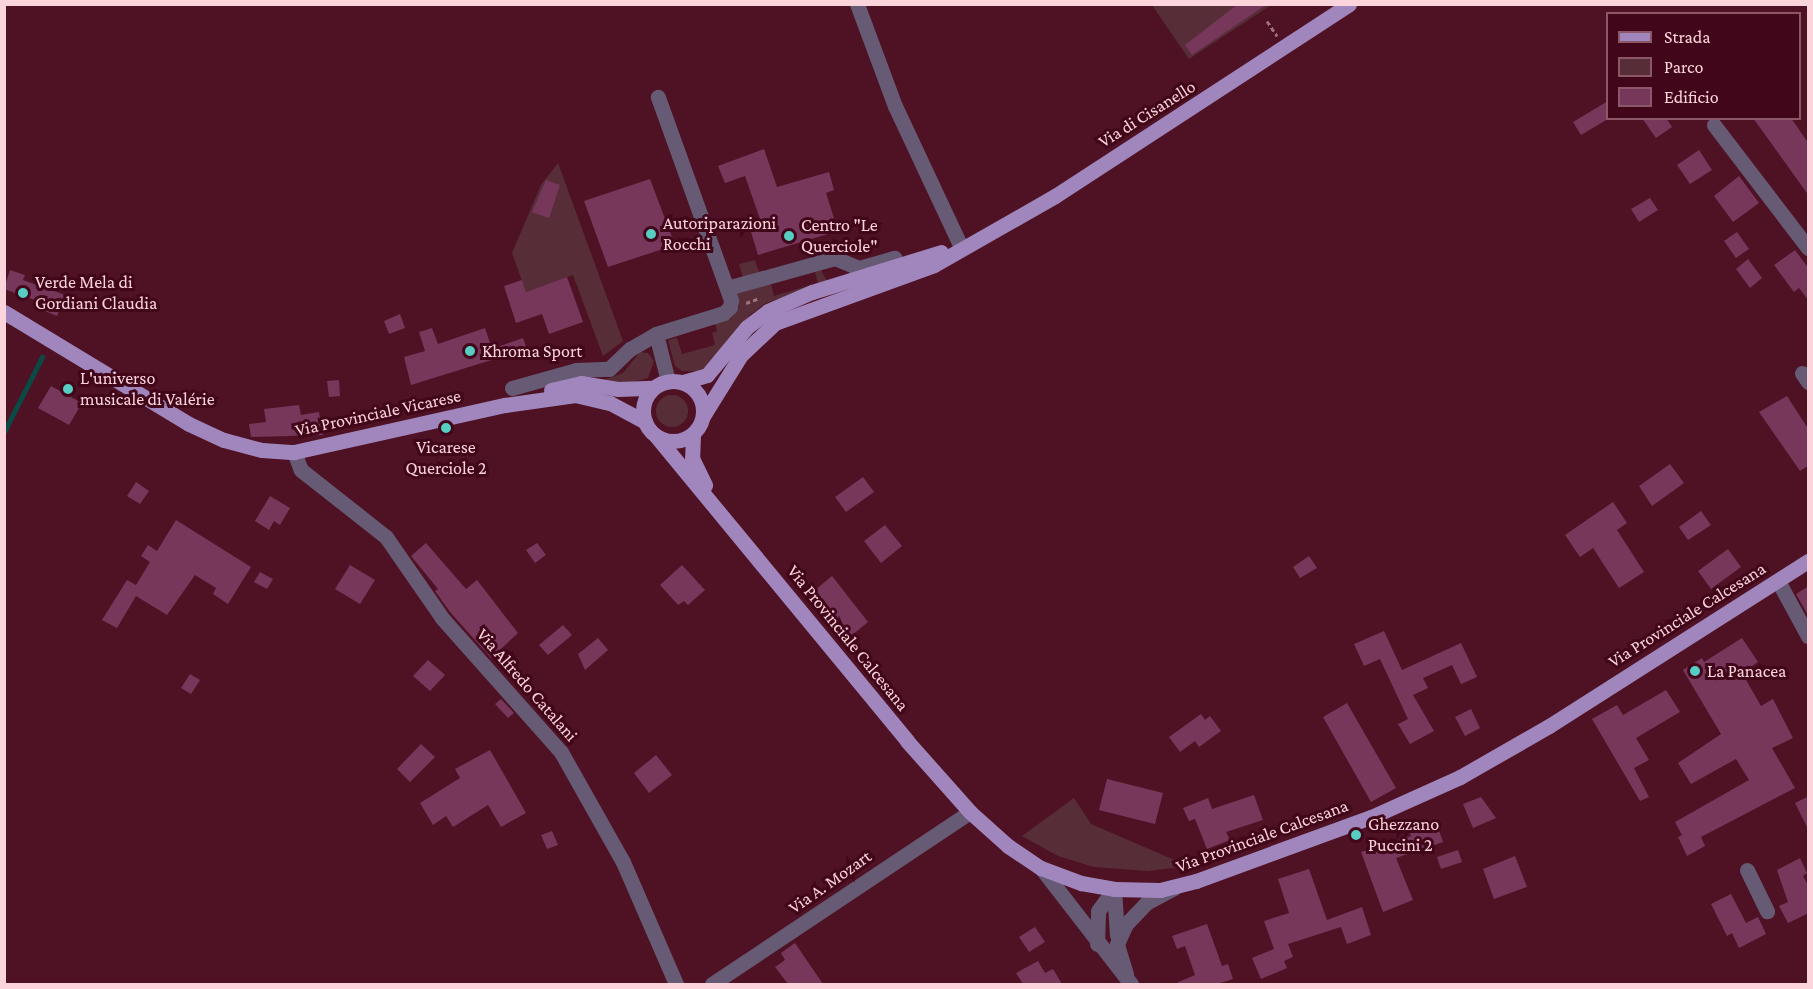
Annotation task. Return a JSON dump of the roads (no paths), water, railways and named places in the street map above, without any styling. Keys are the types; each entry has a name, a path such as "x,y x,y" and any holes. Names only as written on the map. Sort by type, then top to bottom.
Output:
{"main road":[{"name":"Via di Cisanello","path":"703,417 733,365 762,333 784,318 934,265 961,247 1055,196 1349,4"},
{"name":"Via di Cisanello","path":"675,382 707,375 747,327 768,311 842,283 961,247"},
{"path":"836,299 843,291 842,283"},
{"name":"Via Provinciale Vicarese","path":"4,312 201,430 249,448 294,452 505,405 588,396 645,422"},
{"path":"505,405 576,384 618,389 653,388 675,382 701,399 703,417 693,434 674,442 656,436 645,422 643,404 653,388"},
{"name":"Via Provinciale Calcesana","path":"693,434 693,463 716,506"},
{"name":"Via Provinciale Calcesana","path":"656,436 716,506 907,741 970,812 1008,846 1041,868 1081,883 1114,889 1175,888 1371,817 1460,777 1541,731 1809,561"}],"street":[{"path":"856,4 895,106 961,247"},
{"path":"512,388 576,370 609,369 630,349 656,334 726,312 731,302 727,288 658,97"},
{"path":"1714,124 1809,248"},
{"path":"727,288 835,258 859,268 895,258 910,261"},
{"path":"835,258 842,283"},
{"path":"656,334 675,382"},
{"name":"Via Alfredo Catalani","path":"294,452 301,470 386,537 437,612 561,752 614,844 676,984"},
{"path":"1778,581 1809,636"},
{"name":"Via A. Mozart","path":"712,984 970,812"},
{"path":"1041,868 1097,944 1131,984"},
{"path":"1747,870 1767,911"},
{"path":"1117,944 1133,914 1175,888"},
{"path":"1097,944 1098,911 1114,889"},
{"path":"1114,889 1117,944 1131,984"}],"waterway":[{"path":"4,432 42,357"}],"place":[{"name":"Autoriparazioni Rocchi","path":"651,234"},
{"name":"Centro \"Le Querciole\"","path":"789,236"},
{"name":"Verde Mela di Gordiani Claudia","path":"23,293"},
{"name":"Khroma Sport","path":"470,351"},
{"name":"L'universo musicale di Valérie","path":"68,389"},
{"name":"Vicarese Querciole 2","path":"446,428"},
{"name":"La Panacea","path":"1695,671"},
{"name":"Ghezzano Puccini 2","path":"1356,835"}]}
